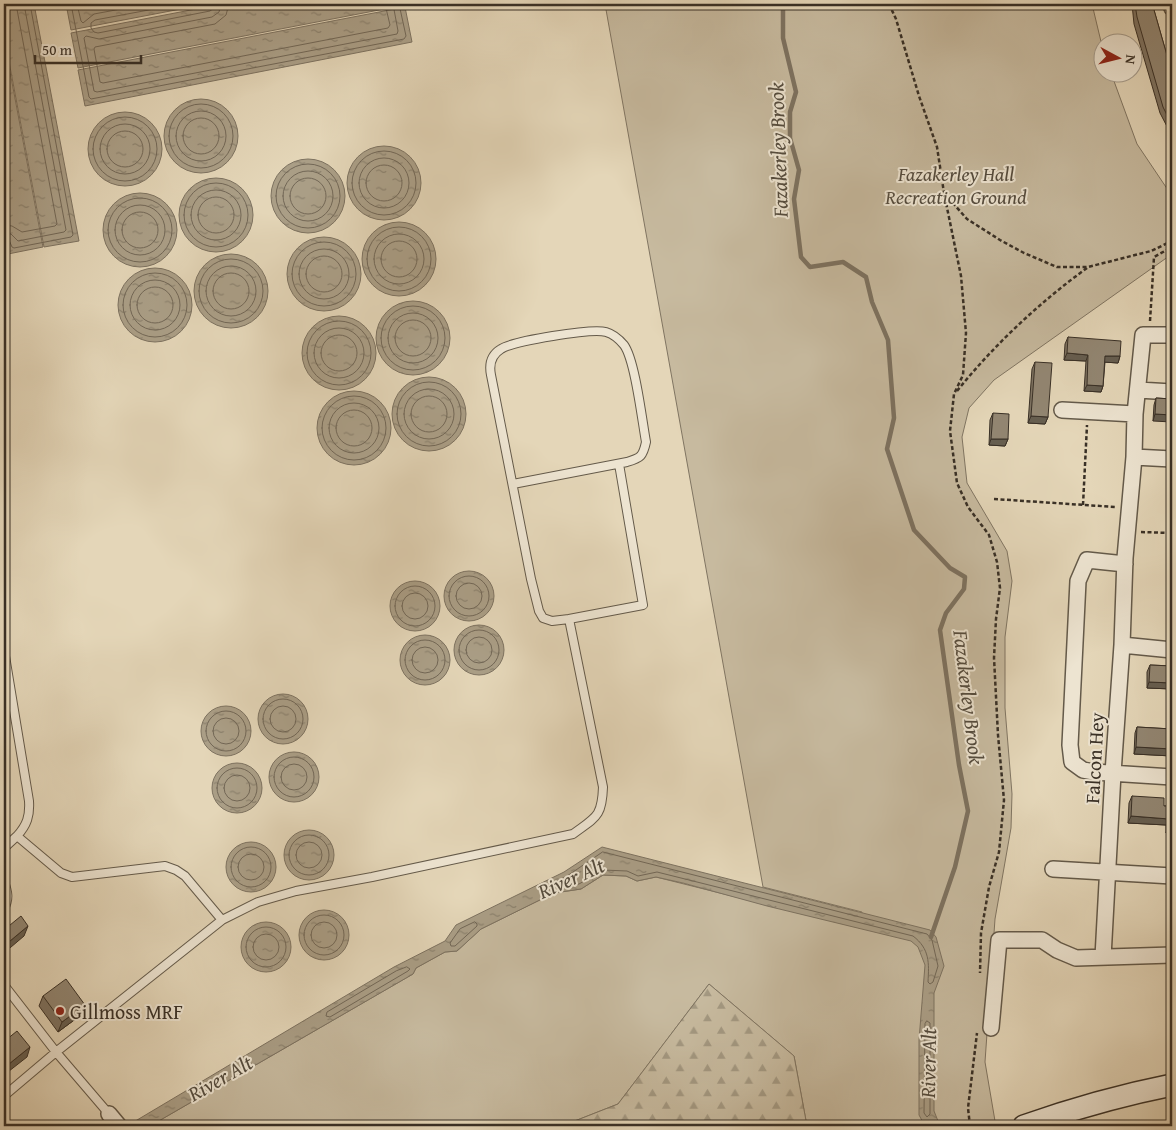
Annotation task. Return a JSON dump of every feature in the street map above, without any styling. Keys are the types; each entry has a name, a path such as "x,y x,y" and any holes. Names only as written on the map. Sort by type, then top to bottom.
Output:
{"street":[{"path":"1171,4 1172,8"},
{"path":"1146,335 1172,335"},
{"name":"Falcon Hey","path":"1103,957 1122,645 1125,564 1134,456 1134,414 1146,335"},
{"path":"1138,390 1172,392"},
{"path":"1062,410 1134,414"},
{"path":"1134,456 1172,459"},
{"path":"1125,564 1087,560 1078,581 1070,745 1072,762 1082,770 1172,777"},
{"path":"1122,645 1172,650"},
{"path":"1053,869 1172,876"},
{"path":"984,1026 998,940 1042,940 1076,958 1172,955"},
{"path":"1024,1126 1066,1111 1137,1092 1172,1085"},
{"path":"109,1114 119,1126"}],"lane":[{"path":"513,484 619,464 639,458 646,442 632,361 625,346 616,337 606,332 593,330 518,343 500,349 492,358 490,365 513,484 539,611 543,618 552,621 569,620 643,605 619,464"},
{"path":"4,1096 56,1052 222,920 258,902 296,891 372,878 573,834 596,818 602,805 602,787 569,620"},
{"path":"4,650 30,807 26,826 4,848"},
{"path":"17,836 61,873 72,876 165,866 176,870 185,876 222,920"},
{"path":"4,882 8,891 8,901 4,909"},
{"path":"4,986 56,1052 109,1114"}],"path":[{"path":"889,4 896,18 919,96 937,147 960,276 966,333 963,375 954,394 950,430 957,483 968,507 989,535 997,562 1000,588 994,658 1004,800 999,852 989,887 982,932 980,977"},
{"path":"944,194 967,219 1024,253 1057,267 1088,267 1152,251 1172,241"},
{"path":"1146,335 1154,257 1172,247"},
{"path":"954,394 976,367 1056,290 1088,267"},
{"path":"1083,505 1088,411"},
{"path":"994,500 1129,508"},
{"path":"1127,532 1172,533"},
{"path":"970,1126 968,1108 984,1026"}],"green space":[{"name":"Fazakerley Hall Recreation Ground","path":"605,4 1092,4 1099,32 1094,32 1094,82 1114,82 1137,144 1172,196 1172,254 994,380 969,408 962,437 967,483 1007,551 1012,581 1005,637 1005,708 1012,794 1011,828 995,919 985,1062 995,1121 980,1126 807,1126 794,1056 709,984 618,1104 562,1126 150,1126 413,974 416,968 445,952 457,951 481,929 554,893 581,889 603,875 626,876 637,881 656,877 860,928 862,912 763,887"},
{"path":"709,984 794,1056 807,1126 562,1126 618,1104"}],"water":[{"path":"4,4 34,4 79,241 44,247 4,35"},
{"path":"66,4 207,4 71,30"},
{"path":"222,4 405,5 78,68 71,33"},
{"path":"405,7 412,42 85,106 78,70"},
{"path":"4,40 43,247 8,254 4,232"},
{"path":"201,99 215,102 227,110 235,122 238,136 235,150 227,162 215,170 201,173 187,170 175,162 167,150 164,136 167,122 175,110 187,102"},
{"path":"125,112 139,115 151,123 159,135 162,149 159,163 151,175 139,183 125,186 111,183 99,175 91,163 88,149 91,135 99,123 111,115"},
{"path":"384,146 398,149 410,157 418,169 421,183 418,197 410,209 398,217 384,220 370,217 358,209 350,197 347,183 350,169 358,157 370,149"},
{"path":"308,159 322,162 334,170 342,182 345,196 342,210 334,222 322,230 308,233 294,230 282,222 274,210 271,196 274,182 282,170 294,162"},
{"path":"216,178 230,181 242,189 250,201 253,215 250,229 242,241 230,249 216,252 202,249 190,241 182,229 179,215 182,201 190,189 202,181"},
{"path":"140,193 154,196 166,204 174,216 177,230 174,244 166,256 154,264 140,267 126,264 114,256 106,244 103,230 106,216 114,204 126,196"},
{"path":"399,222 413,225 425,233 433,245 436,259 433,273 425,285 413,293 399,296 385,293 373,285 365,273 362,259 365,245 373,233 385,225"},
{"path":"324,237 338,240 350,248 358,260 361,274 358,288 350,300 338,308 324,311 310,308 298,300 290,288 287,274 290,260 298,248 310,240"},
{"path":"231,254 245,257 257,265 265,277 268,291 265,305 257,317 245,325 231,328 217,325 205,317 197,305 194,291 197,277 205,265 217,257"},
{"path":"155,268 169,271 181,279 189,291 192,305 189,319 181,331 169,339 155,342 141,339 129,331 121,319 118,305 121,291 129,279 141,271"},
{"path":"413,301 427,304 439,312 447,324 450,338 447,352 439,364 427,372 413,375 399,372 387,364 379,352 376,338 379,324 387,312 399,304"},
{"path":"339,316 353,319 365,327 373,339 376,353 373,367 365,379 353,387 339,390 325,387 313,379 305,367 302,353 305,339 313,327 325,319"},
{"path":"429,377 443,380 455,388 463,400 466,414 463,428 455,440 443,448 429,451 415,448 403,440 395,428 392,414 395,400 403,388 415,380"},
{"path":"354,391 368,394 380,402 388,414 391,428 388,442 380,454 368,462 354,465 340,462 328,454 320,442 317,428 320,414 328,402 340,394"},
{"path":"469,571 478,573 489,582 494,596 492,605 483,616 469,621 460,619 449,610 444,596 446,587 455,576"},
{"path":"415,581 424,583 435,592 440,606 438,615 429,626 415,631 406,629 395,620 390,606 392,597 401,586"},
{"path":"479,625 488,627 499,636 504,650 502,659 493,670 479,675 470,673 459,664 454,650 456,641 465,630"},
{"path":"425,635 434,637 445,646 450,660 448,669 439,680 425,685 416,683 405,674 400,660 402,651 411,640"},
{"path":"283,694 292,696 303,705 308,719 306,728 297,739 283,744 274,742 263,733 258,719 260,710 269,699"},
{"path":"226,706 235,708 246,717 251,731 249,740 240,751 226,756 217,754 206,745 201,731 203,722 212,711"},
{"path":"294,752 303,754 314,763 319,777 317,786 308,797 294,802 285,800 274,791 269,777 271,768 280,757"},
{"path":"237,763 246,765 257,774 262,788 260,797 251,808 237,813 228,811 217,802 212,788 214,779 223,768"},
{"path":"309,830 318,832 329,841 334,855 332,864 323,875 309,880 300,878 289,869 284,855 286,846 295,835"},
{"path":"251,842 260,844 271,853 276,867 274,876 265,887 251,892 242,890 231,881 226,867 228,858 237,847"},
{"name":"River Alt","path":"602,847 930,930 936,937 944,966 934,993 934,1111 940,1126 925,1126 919,1115 919,1040 925,965 918,947 911,941 656,877 637,881 626,876 603,875 581,889 554,893 481,929 457,951 445,952 416,968 413,974 150,1126 127,1126 394,967 445,941 456,925 564,872"},
{"path":"324,910 333,912 344,921 349,935 347,944 338,955 324,960 315,958 304,949 299,935 301,926 310,915"},
{"path":"266,922 275,924 286,933 291,947 289,956 280,967 266,972 257,970 246,961 241,947 243,938 252,927"}],"building":[{"path":"1135,4 1153,4 1172,73 1172,125 1163,107 1144,41 1144,32 1141,32"},
{"path":"1172,280 1172,319 1170,319"},
{"path":"1068,337 1121,341 1120,356 1105,356 1103,386 1087,385 1088,355 1067,353"},
{"path":"1035,362 1052,363 1048,417 1031,416"},
{"path":"1156,398 1172,399 1172,415 1155,414"},
{"path":"993,413 1009,414 1008,439 991,439"},
{"path":"1150,665 1172,666 1172,683 1149,682"},
{"path":"1137,727 1172,729 1172,749 1136,747"},
{"path":"1132,796 1164,798 1164,806 1172,806 1172,827 1168,826 1169,819 1131,816"},
{"path":"21,916 28,926 4,946 4,930"},
{"path":"66,979 85,1005 62,1022 43,996"},
{"path":"17,1031 30,1047 4,1068 4,1037 6,1040"}],"waterway":[{"name":"Fazakerley Brook","path":"783,4 783,38 796,92 790,112 790,138 799,170 794,199 801,257 810,267 843,262 866,277 872,302 888,340 894,418 887,449 914,530 950,568 965,577 964,589 946,613 940,630 959,765 968,811 955,867 931,937"}],"place":[{"name":"Gillmoss MRF","path":"60,1011"}]}
